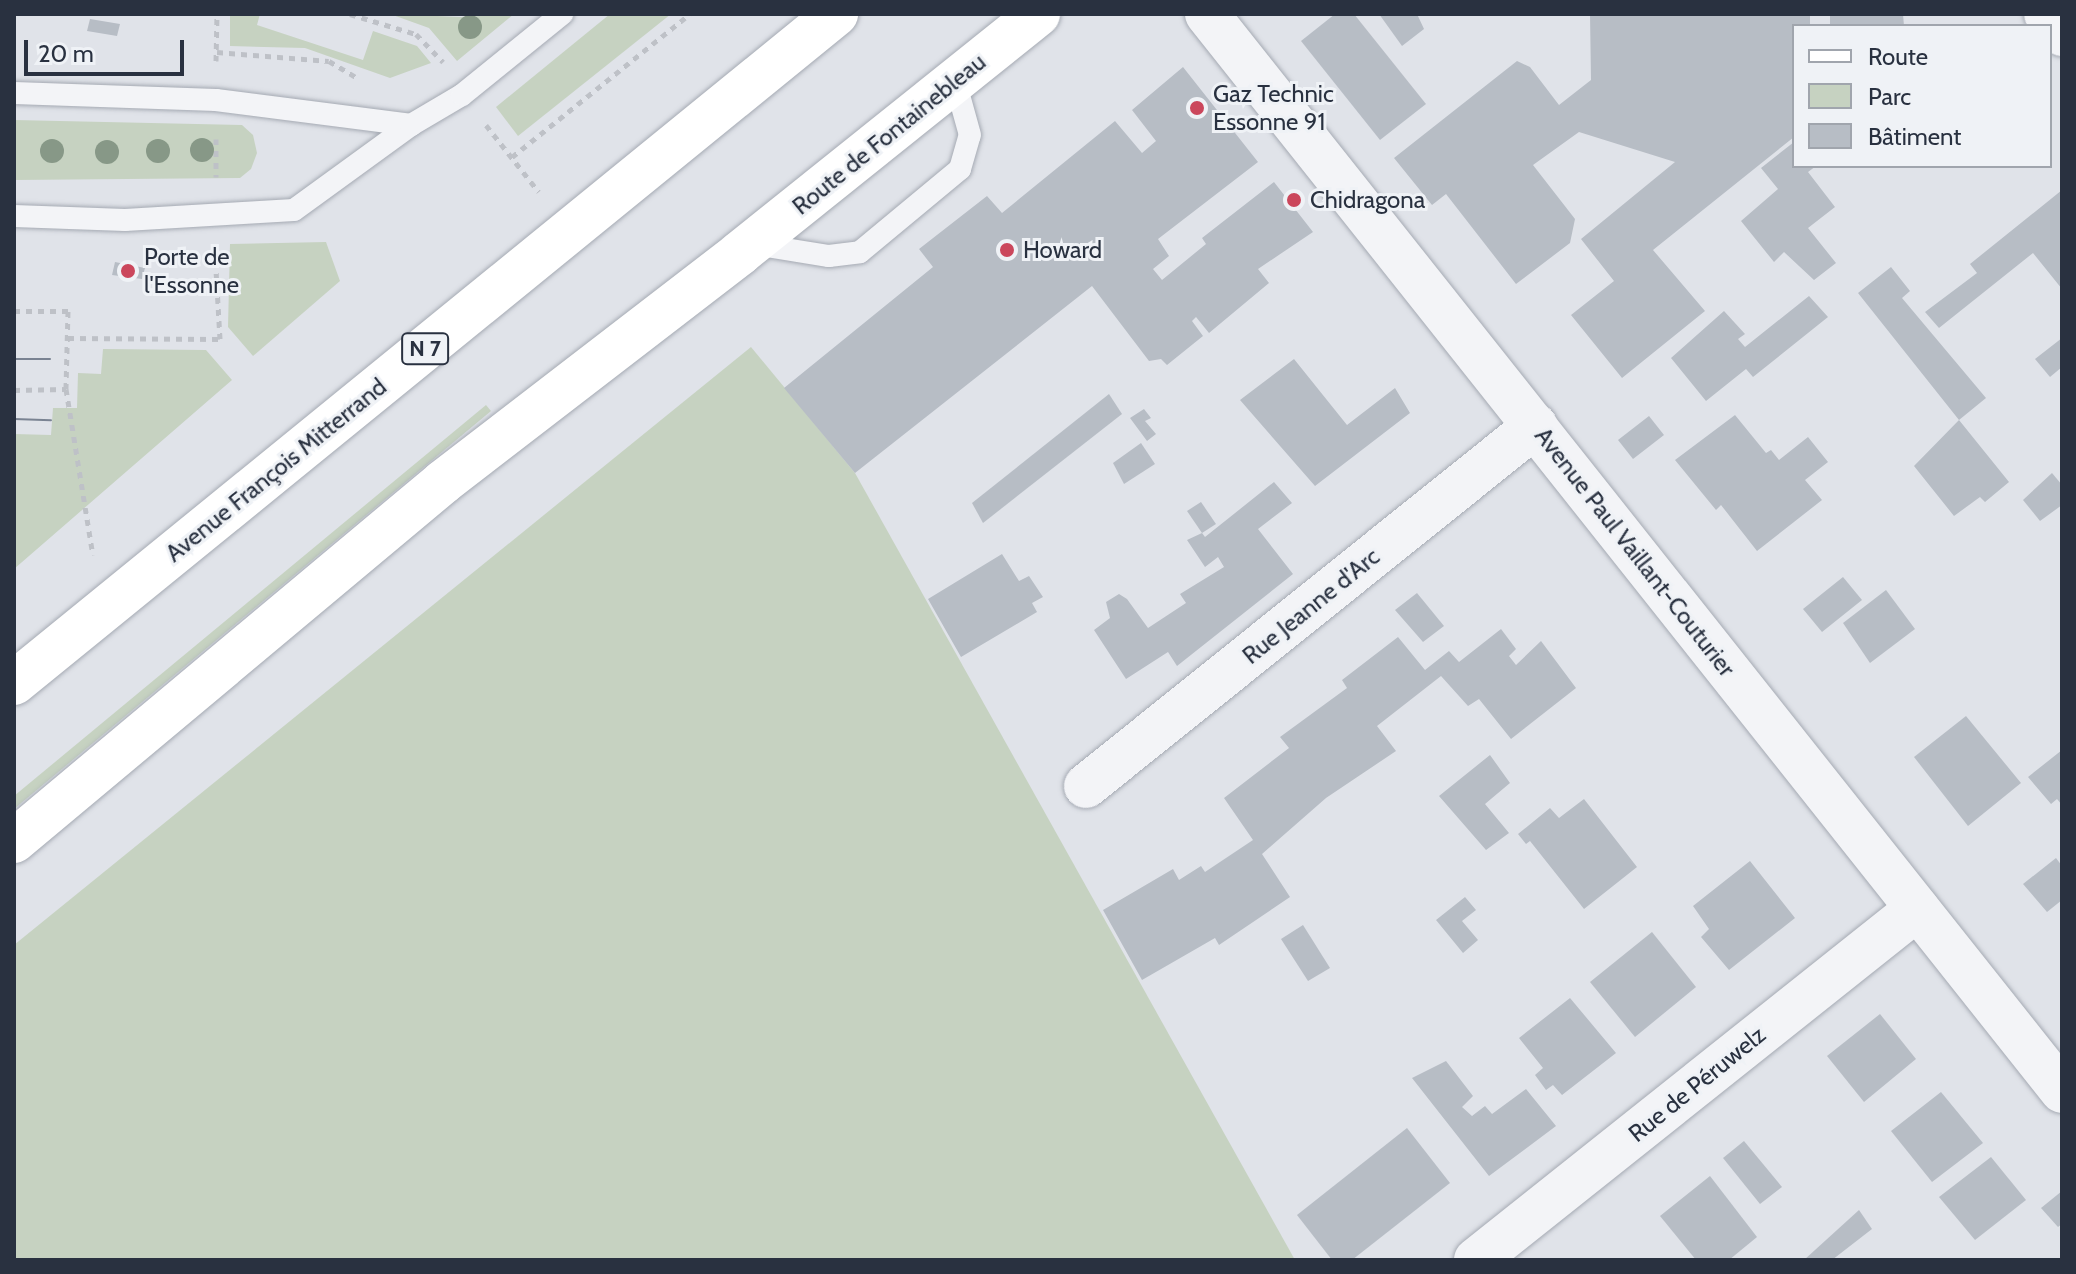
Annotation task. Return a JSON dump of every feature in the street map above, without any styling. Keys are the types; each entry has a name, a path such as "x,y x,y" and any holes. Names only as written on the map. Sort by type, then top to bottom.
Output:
{"main road":[{"name":"Avenue François Mitterrand","path":"14,683 836,14"},
{"name":"Route de Fontainebleau","path":"747,248 1038,14"},
{"path":"14,841 433,490 747,248"}],"street":[{"name":"Avenue Paul Vaillant-Couturier","path":"1207,14 2062,1091"},
{"path":"2046,14 2062,34"},
{"name":"Rue Jeanne d'Arc","path":"1086,786 1535,426"},
{"name":"Rue de Péruwelz","path":"1476,1260 1917,909"}],"lane":[{"path":"14,216 125,220 294,210 411,125 462,95 562,14"},
{"path":"747,248 829,256 860,252 960,169 970,135 955,81"},
{"path":"14,93 216,100 411,125"}],"path":[{"path":"350,14 416,34 445,64 445,74 542,196"},
{"path":"512,157 690,14"},
{"path":"217,52 329,61 368,82"},
{"path":"437,70 445,64"},
{"path":"14,311 68,311 66,389 94,562"},
{"path":"68,338 220,339"},
{"path":"14,390 66,389"}],"green space":[{"path":"230,14 260,14 257,25 363,60 373,31 417,46 431,63 390,78 305,48 230,46"},
{"path":"390,14 461,17 514,14 457,61 429,28"},
{"path":"610,14 671,14 518,136 496,107"},
{"path":"14,120 242,125 253,135 257,153 251,169 240,178 14,180"},
{"path":"326,242 340,281 253,356 228,327 230,244"},
{"path":"751,347 855,473 1295,1260 14,1260 14,945"},
{"path":"103,349 206,350 232,380 14,569 14,434 51,435 53,408 77,408 78,373 101,374"},
{"path":"486,405 491,411 14,809 14,796"}],"building":[{"path":"1335,14 1354,14 1426,104 1380,140 1301,41"},
{"path":"1379,14 1417,14 1424,29 1402,46"},
{"path":"1590,14 1810,14 1810,24 1792,24 1792,139 1653,250 1705,311 1622,378 1571,315 1614,281 1581,239 1675,162 1579,132 1533,165 1575,219 1570,243 1516,284 1446,194 1432,205 1394,158 1517,61 1530,67 1559,105 1591,80"},
{"path":"1830,14 1903,14 1904,24 1830,24"},
{"path":"90,19 120,24 117,36 87,31"},
{"path":"1183,67 1258,162 1158,239 1169,256 1153,269 1162,280 1206,244 1202,238 1274,182 1313,232 1258,269 1269,283 1209,333 1196,317 1192,321 1203,336 1167,365 1161,359 1149,361 1092,286 855,473 784,388 933,267 919,249 987,196 1002,213 1115,121 1142,153 1156,141 1132,110"},
{"path":"1792,144 1792,168 1813,168 1808,172 1835,207 1808,228 1836,263 1814,280 1784,252 1774,262 1741,221 1778,189 1761,168"},
{"path":"2062,190 2062,289 2033,253 1939,328 1925,312 1977,273 1970,264"},
{"path":"115,262 145,268 142,279 112,275"},
{"path":"1891,267 1910,291 1902,298 1986,398 1959,420 1858,293"},
{"path":"1809,296 1828,317 1753,377 1746,369 1706,401 1671,358 1724,311 1745,334 1738,339 1745,347"},
{"path":"2062,338 2062,367 2050,377 2035,359"},
{"path":"1294,359 1347,425 1395,388 1410,413 1315,486 1240,400"},
{"path":"1109,394 1122,414 983,523 972,503"},
{"path":"1144,409 1151,418 1145,421 1156,434 1147,441 1130,418"},
{"path":"1735,415 1766,453 1771,450 1779,460 1808,437 1828,462 1805,480 1822,500 1757,551 1721,505 1716,510 1675,460"},
{"path":"1649,416 1664,435 1633,459 1618,440"},
{"path":"1959,420 2009,482 1985,502 1980,497 1954,516 1914,466"},
{"path":"1141,443 1155,464 1124,484 1113,463"},
{"path":"2052,473 2062,485 2062,505 2040,521 2023,500"},
{"path":"1274,482 1292,503 1258,529 1293,574 1177,666 1168,652 1126,679 1094,630 1110,618 1106,602 1119,594 1127,599 1148,628 1186,603 1180,594 1224,567 1218,557 1205,567 1187,540 1202,533 1205,537"},
{"path":"1201,502 1216,524 1202,533 1187,511"},
{"path":"1002,554 1019,581 1029,576 1043,597 1032,603 1037,612 961,657 928,599"},
{"path":"1843,577 1862,600 1822,632 1803,609"},
{"path":"1886,590 1915,629 1870,663 1843,623"},
{"path":"1417,593 1444,626 1423,642 1395,610"},
{"path":"1501,629 1516,649 1509,656 1516,665 1541,641 1576,688 1511,739 1479,699 1468,706 1441,676 1377,726 1396,751 1326,798 1262,854 1290,897 1219,945 1215,938 1142,980 1103,910 1173,869 1179,880 1201,866 1205,872 1253,840 1224,798 1289,748 1280,737 1347,688 1342,680 1398,637 1425,670 1449,651 1459,662"},
{"path":"1966,716 2021,783 1968,826 1914,757"},
{"path":"2062,750 2062,805 2057,799 2051,804 2028,777"},
{"path":"1490,755 1510,783 1485,804 1509,833 1486,850 1439,796"},
{"path":"1584,799 1637,867 1584,909 1530,841 1526,844 1518,834 1550,808 1559,818"},
{"path":"2056,858 2062,866 2062,900 2047,912 2023,884"},
{"path":"1750,861 1795,918 1729,970 1701,937 1709,929 1693,906"},
{"path":"1465,897 1476,910 1462,921 1478,940 1463,953 1436,920"},
{"path":"1303,925 1330,968 1308,981 1281,939"},
{"path":"1652,932 1696,987 1635,1037 1590,982"},
{"path":"1570,998 1616,1053 1562,1095 1553,1085 1546,1090 1535,1075 1543,1068 1519,1038"},
{"path":"1880,1014 1916,1059 1864,1102 1827,1056"},
{"path":"1446,1061 1473,1096 1462,1107 1472,1116 1485,1106 1492,1114 1526,1089 1556,1126 1489,1176 1412,1078"},
{"path":"1941,1092 1983,1143 1932,1182 1891,1131"},
{"path":"1407,1128 1450,1183 1352,1260 1332,1260 1297,1215"},
{"path":"1744,1141 1782,1187 1760,1204 1723,1158"},
{"path":"1991,1157 2026,1200 1975,1240 1939,1197"},
{"path":"1710,1176 1757,1237 1729,1260 1696,1260 1660,1216"},
{"path":"2062,1191 2062,1224 2058,1227 2041,1208"},
{"path":"1859,1210 1872,1229 1832,1260 1804,1260"}],"tram line":[{"path":"14,359 50,359"},
{"path":"14,419 51,420"}],"place":[{"name":"Gaz Technic Essonne 91","path":"1197,108"},
{"name":"Chidragona","path":"1294,200"},
{"name":"Howard","path":"1007,250"},
{"name":"Porte de l'Essonne","path":"128,271"}]}
